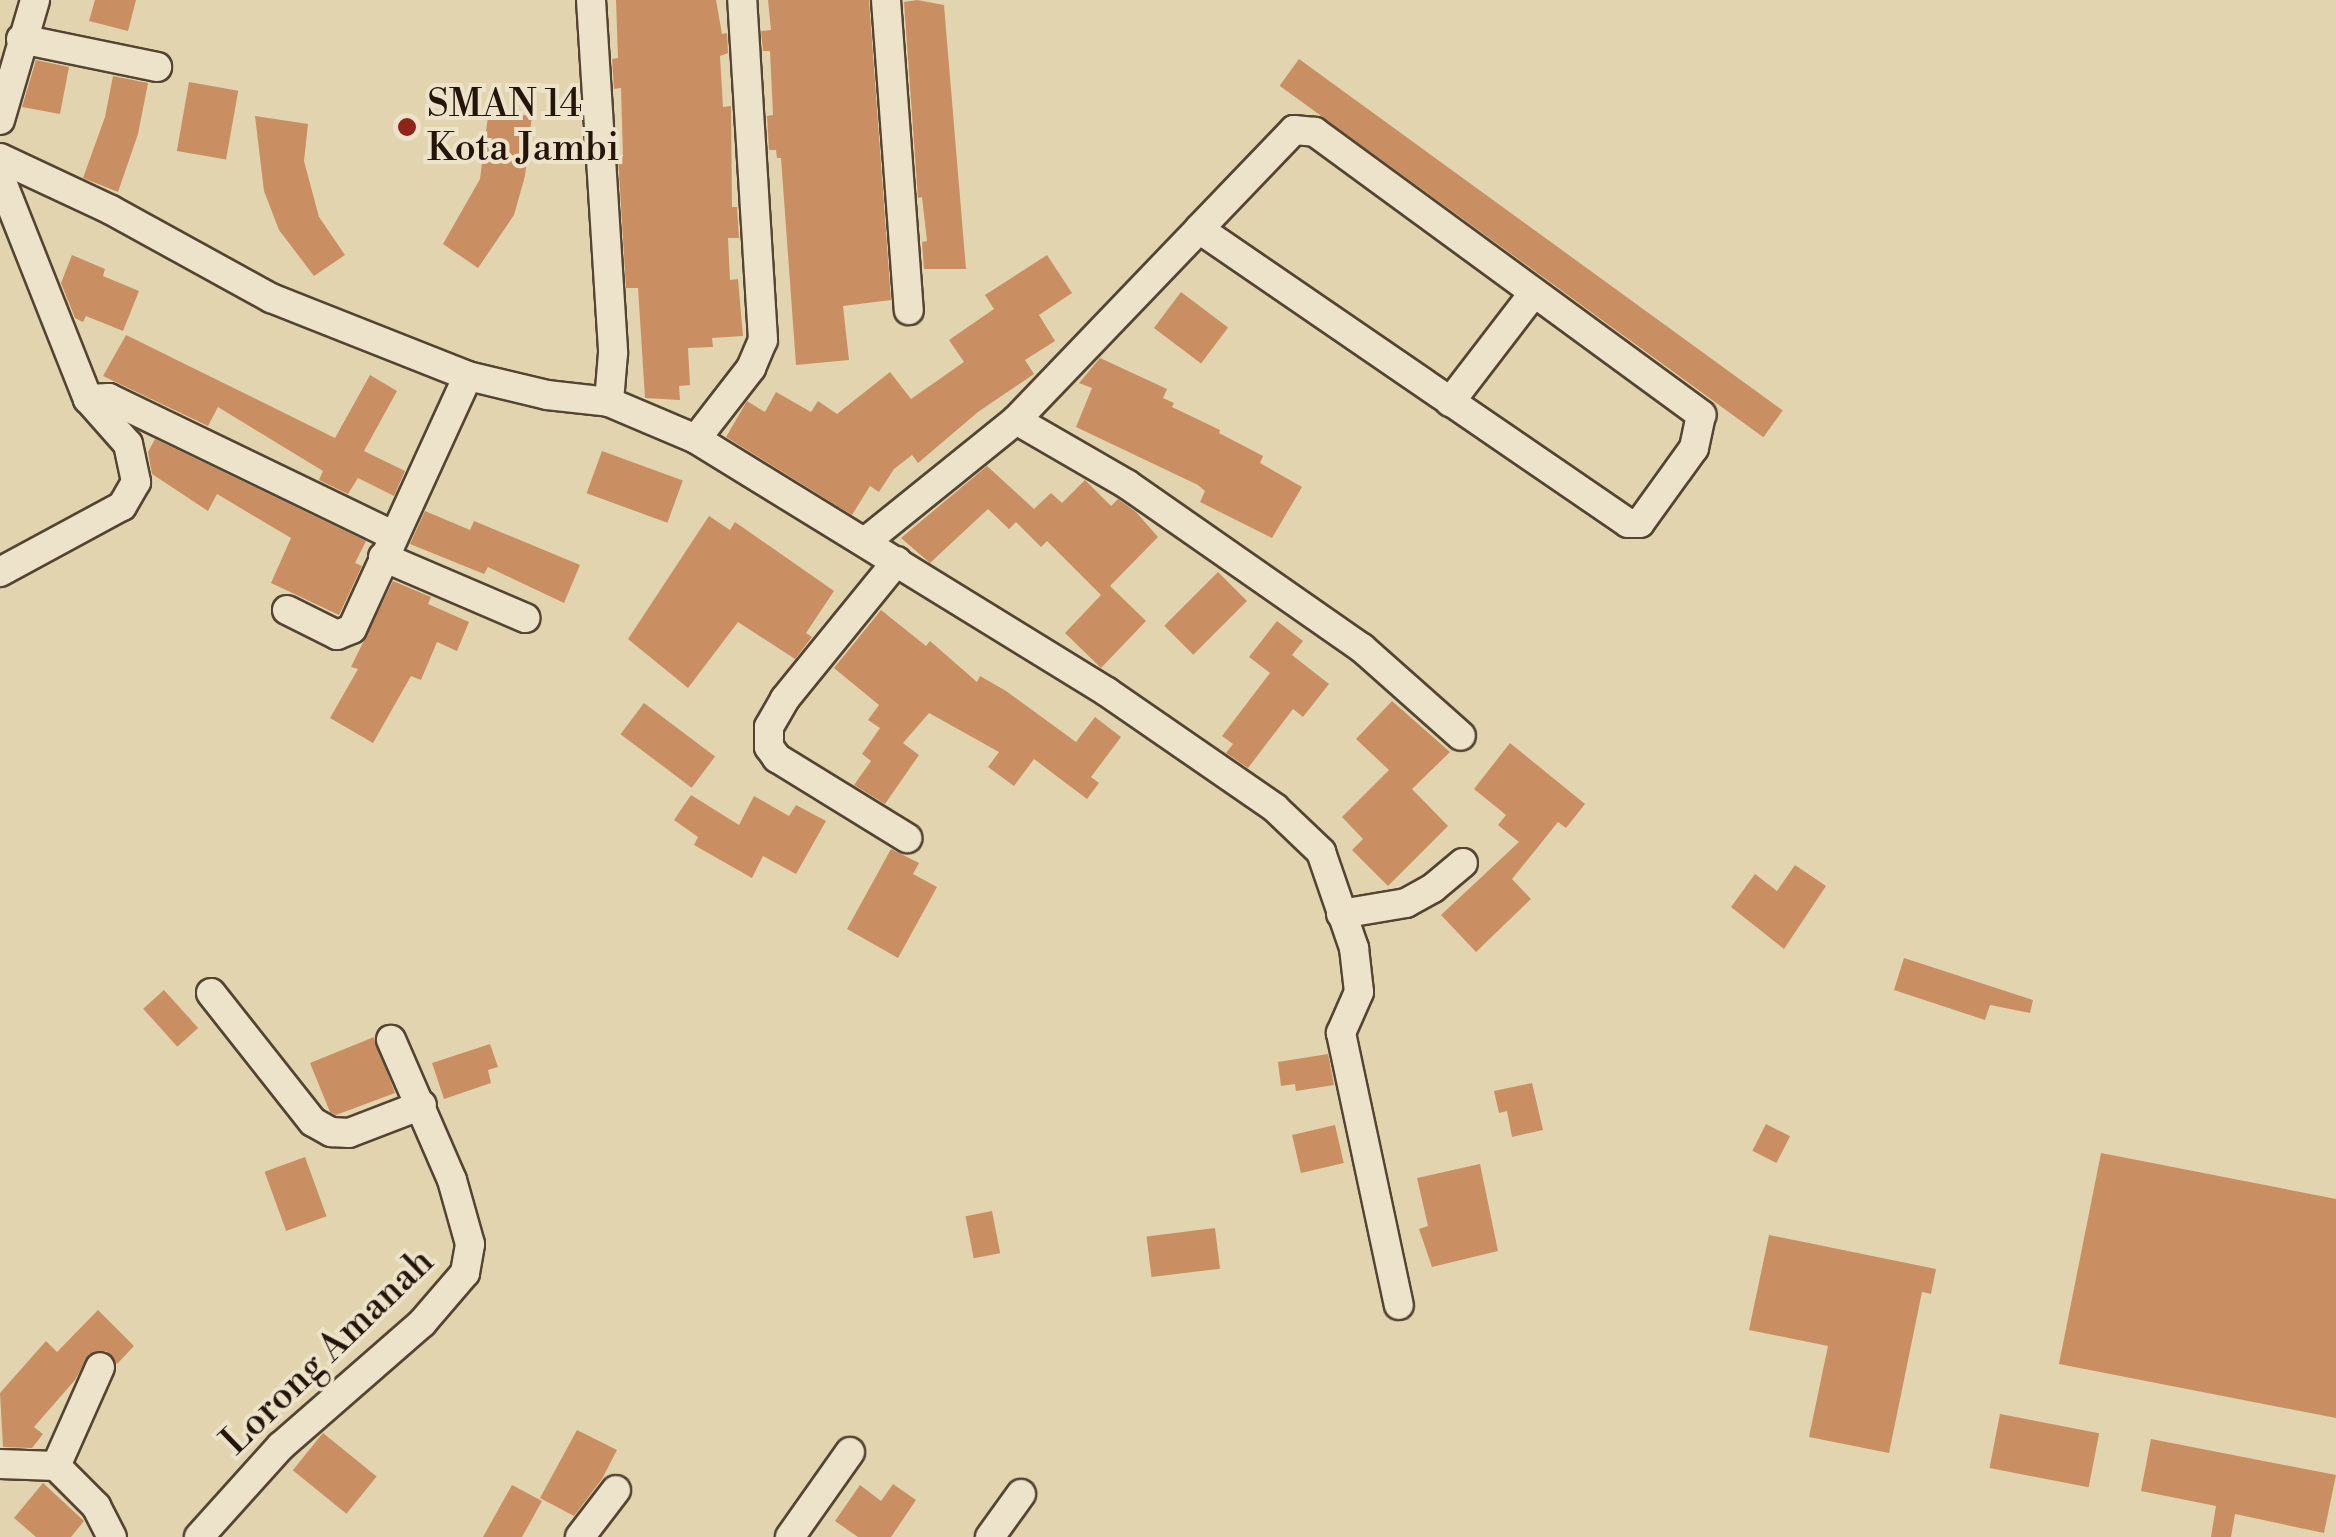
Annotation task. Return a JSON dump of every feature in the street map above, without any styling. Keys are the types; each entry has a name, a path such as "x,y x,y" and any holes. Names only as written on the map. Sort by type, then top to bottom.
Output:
{"street":[{"path":"0,120 34,0"},
{"path":"591,0 613,353 610,402"},
{"path":"696,440 752,368 763,340 742,0"},
{"path":"886,0 909,310"},
{"path":"21,39 157,67"},
{"path":"865,542 1016,420 1199,229 1294,130 1315,132 1701,416 1694,448 1640,523 1628,523 1199,229"},
{"path":"0,158 111,210 271,298 468,376 548,394 610,402 696,440 1108,692 1275,808 1321,852 1354,948 1359,992 1341,1033 1399,1305"},
{"path":"0,177 88,399 128,444 136,482 122,506 0,572"},
{"path":"1450,402 1533,294"},
{"path":"287,610 337,635 347,634 468,376"},
{"path":"88,399 110,398 526,618"},
{"path":"1016,420 1128,485 1362,648 1461,736"},
{"path":"897,561 785,699 768,726 769,747 777,758 907,838"},
{"path":"1341,914 1406,904 1463,863"},
{"path":"210,993 312,1122 331,1132 350,1133 422,1106"},
{"name":"Lorong Amanah","path":"199,1537 281,1446 422,1323 465,1274 470,1244 464,1219 422,1106 391,1040"},
{"path":"56,1466 100,1367"},
{"path":"790,1537 850,1452"},
{"path":"0,1464 56,1466 96,1506 112,1537"},
{"path":"580,1537 616,1490"},
{"path":"990,1537 1022,1494"}],"building":[{"path":"95,0 136,0 128,31 89,21"},
{"path":"616,0 716,0 722,34 727,33 728,53 720,56 723,107 731,106 732,207 737,207 739,238 728,238 730,280 738,279 743,336 712,338 713,347 688,348 690,385 679,386 680,400 645,398 638,288 626,288 618,157 623,157 621,88 614,89 612,59 618,58"},
{"path":"768,0 869,0 891,300 843,306 849,360 796,365 781,158 777,158 776,150 769,150 767,116 773,115 770,51 763,51 761,31 771,30"},
{"path":"904,2 944,5 966,269 924,269 922,242 927,241 922,197 918,198"},
{"path":"1299,59 1783,410 1763,437 1280,86"},
{"path":"36,60 69,67 60,114 22,107"},
{"path":"113,76 148,83 138,134 118,192 83,178 105,117"},
{"path":"189,82 238,91 226,160 177,151"},
{"path":"532,115 525,176 514,215 478,268 443,244 480,179 488,116"},
{"path":"255,116 308,124 304,161 319,217 345,255 314,276 279,230 264,191"},
{"path":"72,255 105,269 103,276 139,291 123,331 86,316 83,322 75,318 61,283"},
{"path":"1047,255 1072,293 1039,315 1055,341 1025,360 1034,374 978,412 918,463 912,455 894,469 879,492 870,486 852,515 726,437 747,401 765,412 776,392 811,412 818,401 837,414 890,372 911,399 964,362 949,340 994,309 985,295"},
{"path":"1181,292 1228,328 1201,363 1154,328"},
{"path":"126,335 335,438 370,375 397,391 364,451 405,471 394,496 358,478 348,494 319,480 323,471 218,407 208,426 103,376"},
{"path":"1100,358 1167,389 1163,398 1174,403 1172,407 1263,456 1260,463 1302,487 1272,538 1200,502 1205,491 1198,485 1076,427 1092,388 1079,383"},
{"path":"155,439 366,541 355,563 362,566 339,615 271,583 291,538 217,494 208,511 152,474 148,452"},
{"path":"602,451 683,480 667,523 587,493"},
{"path":"987,466 1034,509 1051,493 1062,503 1085,480 1111,506 1118,499 1136,512 1158,537 1110,586 1146,621 1101,668 1065,633 1101,595 1047,541 1041,547 1016,522 1009,529 988,509 930,563 901,538"},
{"path":"425,511 470,530 474,521 580,565 564,603 488,567 484,574 410,544"},
{"path":"709,516 730,530 735,522 834,591 806,633 812,637 795,659 738,622 688,688 628,639"},
{"path":"1218,572 1247,601 1193,655 1164,626"},
{"path":"393,581 431,597 428,604 469,622 457,651 437,642 421,680 411,676 373,743 330,718 358,669 351,667"},
{"path":"881,610 926,646 930,641 977,682 980,676 1006,691 1076,742 1095,717 1121,737 1091,777 1099,783 1087,799 1034,759 1014,786 988,767 999,752 929,713 903,743 919,755 885,804 854,785 871,761 862,754 880,728 868,720 879,705 834,668"},
{"path":"1277,621 1303,641 1292,655 1329,684 1303,717 1293,709 1248,768 1226,753 1233,744 1222,736 1270,673 1249,657"},
{"path":"1392,701 1450,752 1412,789 1448,826 1388,886 1352,850 1363,839 1342,817 1389,770 1356,739"},
{"path":"644,703 715,757 692,788 621,734"},
{"path":"1510,743 1585,804 1566,828 1558,822 1512,879 1531,899 1476,952 1441,915 1519,842 1498,825 1506,815 1474,789"},
{"path":"691,795 739,825 754,796 789,816 796,805 826,821 796,874 763,856 752,878 694,845 698,837 674,820"},
{"path":"891,849 919,863 913,874 937,887 898,958 847,929"},
{"path":"1795,865 1826,886 1784,949 1731,907 1755,874 1777,891"},
{"path":"1904,958 2033,1000 2030,1013 1990,1005 1985,1020 1894,990"},
{"path":"164,990 198,1028 177,1047 143,1009"},
{"path":"374,1037 395,1093 336,1115 330,1112 310,1063"},
{"path":"490,1044 498,1067 488,1070 491,1083 444,1099 432,1063"},
{"path":"1328,1054 1334,1085 1296,1091 1295,1084 1281,1086 1278,1062"},
{"path":"1532,1083 1543,1130 1512,1137 1507,1111 1499,1113 1494,1091"},
{"path":"1766,1124 1790,1136 1776,1163 1752,1151"},
{"path":"1335,1125 1344,1163 1301,1173 1292,1135"},
{"path":"2101,1153 2336,1199 2336,1418 2059,1364"},
{"path":"305,1157 327,1216 286,1231 265,1172"},
{"path":"1480,1164 1498,1251 1432,1267 1419,1229 1428,1226 1417,1178"},
{"path":"992,1211 1000,1253 974,1258 965,1216"},
{"path":"1215,1228 1220,1269 1152,1277 1147,1236"},
{"path":"1769,1235 1936,1269 1931,1294 1922,1292 1889,1453 1809,1437 1828,1346 1749,1330"},
{"path":"98,1310 134,1346 117,1364 106,1351 89,1354 75,1380 34,1427 43,1434 32,1448 3,1447 0,1393 46,1341 57,1352"},
{"path":"2000,1414 2099,1433 2089,1487 1990,1468"},
{"path":"577,1430 617,1450 602,1479 574,1516 540,1498"},
{"path":"323,1433 377,1476 346,1514 293,1470"},
{"path":"2151,1439 2336,1475 2324,1533 2235,1514 2231,1537 2211,1537 2216,1506 2141,1491"},
{"path":"43,1483 84,1521 71,1537 36,1537 14,1518"},
{"path":"893,1484 916,1500 891,1537 858,1537 835,1521 860,1485 881,1501"},
{"path":"512,1485 542,1501 522,1537 483,1537"}],"place":[{"name":"SMAN 14 Kota Jambi","path":"407,127"}]}
